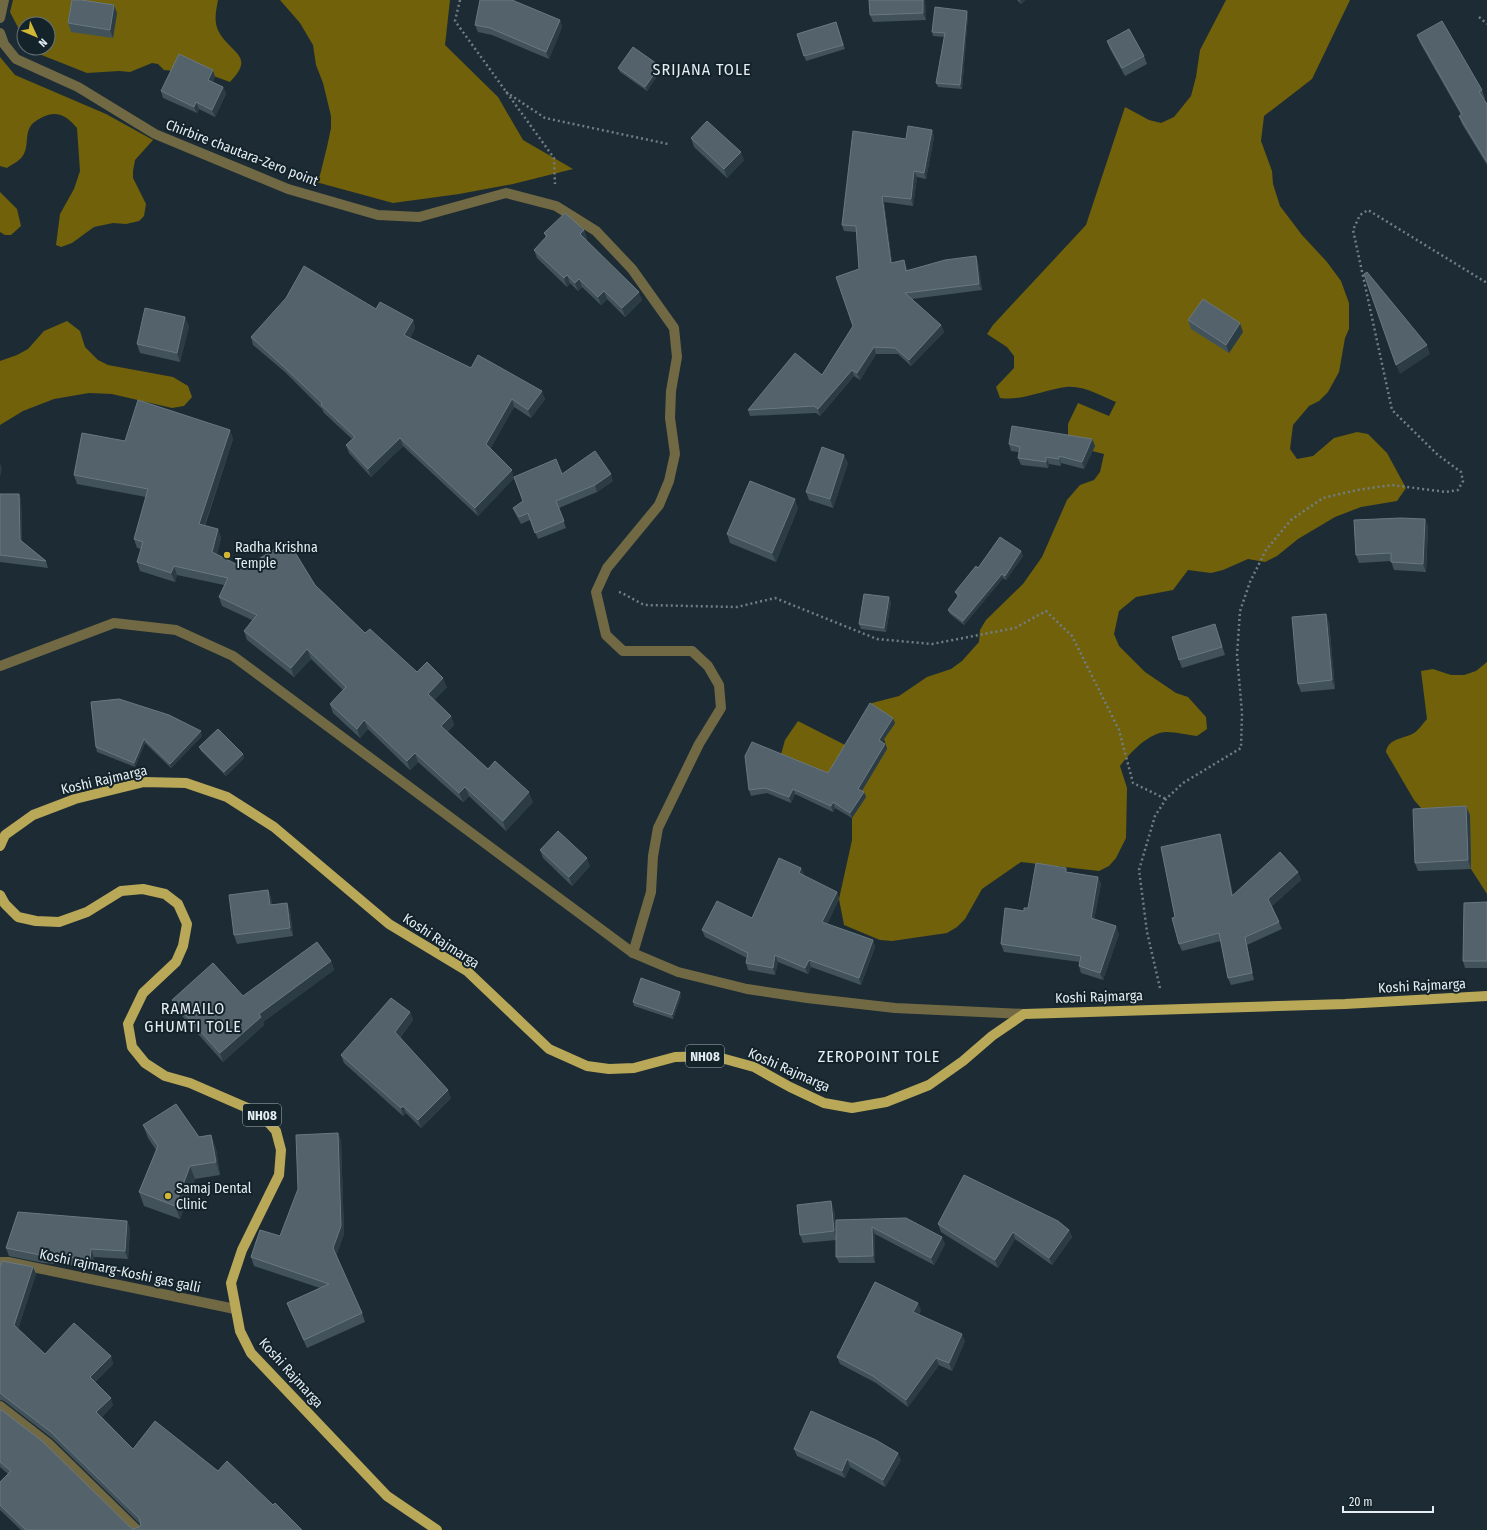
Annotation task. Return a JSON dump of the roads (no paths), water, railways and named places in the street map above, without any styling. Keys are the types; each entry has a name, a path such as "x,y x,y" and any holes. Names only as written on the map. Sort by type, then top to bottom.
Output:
{"main road":[{"name":"Koshi Rajmarga","path":"0,846 6,836 33,815 75,799 144,782 186,783 227,797 274,827 389,924 467,971 549,1049 587,1066 609,1069 634,1068 676,1057 714,1056 754,1067 790,1087 824,1103 852,1108 886,1102 929,1085 963,1061 992,1036 1024,1014 1345,1004 1487,996"},
{"name":"Koshi Rajmarga","path":"0,895 5,904 18,917 36,921 60,922 87,912 121,891 143,889 165,894 178,904 187,924 183,946 176,962 143,993 128,1024 132,1047 145,1063 165,1076 190,1083 261,1114 276,1132 281,1150 279,1175 242,1250 230,1283 240,1331 251,1353 388,1496 437,1530"}],"street":[{"path":"0,18 4,0"},
{"name":"Chirbire chautara-Zero point","path":"0,33 4,44 16,60 78,87 155,134 288,189 378,215 419,217 506,193 556,206 596,231 632,269 674,328 677,357 671,390 670,418 675,454 668,481 659,505 607,568 596,592 606,635 623,651 692,650 708,666 719,685 721,708 699,744 658,828 653,856 651,892 633,952"},
{"path":"0,666 114,623 176,630 232,656 633,952 678,972 747,989 807,998 895,1008 1024,1014"},
{"name":"Koshi rajmarg-Koshi gas galli","path":"0,1262 8,1262 235,1309"},
{"path":"0,1406 49,1444 137,1530"}],"place":[{"name":"Radha Krishna Temple","path":"227,555"},
{"name":"Samaj Dental Clinic","path":"168,1196"}],"district":[{"name":"SRIJANA TOLE","path":"702,69"},
{"name":"RAMAILO GHUMTI TOLE","path":"193,1017"},
{"name":"ZEROPOINT TOLE","path":"879,1056"}]}
